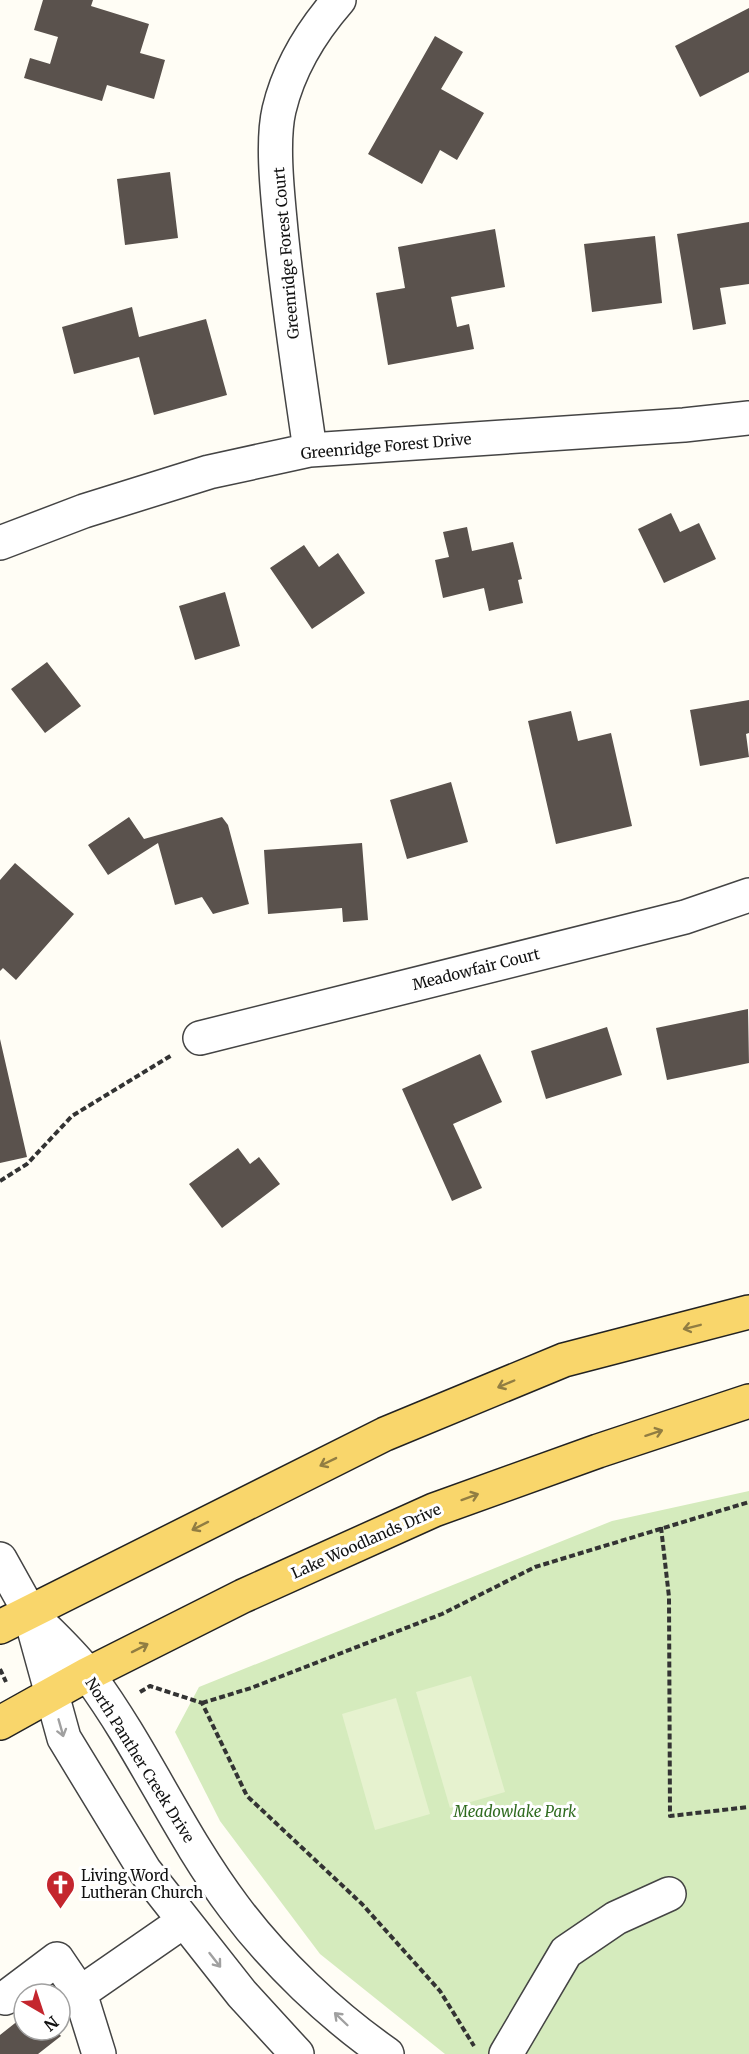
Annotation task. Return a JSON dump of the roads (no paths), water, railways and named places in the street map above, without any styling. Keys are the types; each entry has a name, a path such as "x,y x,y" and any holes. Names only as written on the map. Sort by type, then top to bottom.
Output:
{"main road":[{"path":"0,1627 385,1434 564,1360 749,1312"},
{"name":"Lake Woodlands Drive","path":"9,1717 88,1674 243,1596 434,1510 598,1451 749,1401"}],"street":[{"name":"Greenridge Forest Court","path":"310,450 286,288 278,201 278,112 293,68 316,27 339,0"},
{"name":"Greenridge Forest Drive","path":"0,543 84,511 209,472 310,450 684,425 749,418"},
{"name":"Meadowfair Court","path":"200,1038 673,920 749,895"},
{"path":"0,1559 29,1611 64,1738 145,1871 242,1994 297,2054"},
{"name":"North Panther Creek Drive","path":"29,1611 88,1674 234,1908 291,1970 345,2023 387,2054"},
{"path":"491,2051 566,1952 616,1918 669,1894"},
{"path":"80,1993 184,1921"},
{"path":"5,1998 57,1959 80,1993 99,2054"}],"place":[{"name":"Living Word Lutheran Church","path":"60,1910"}],"park label":[{"name":"Meadowlake Park","path":"515,1811"}]}
